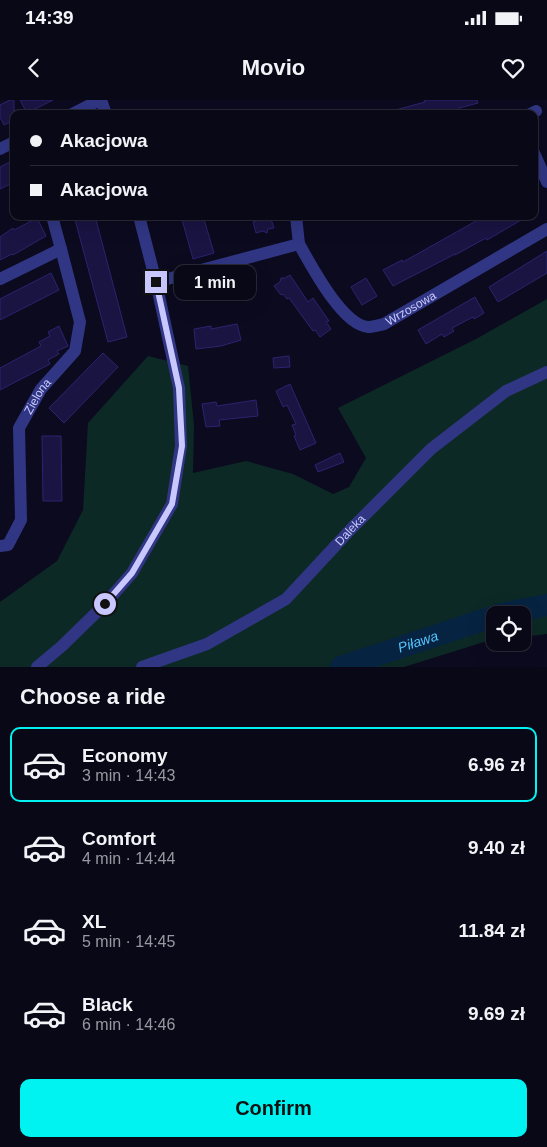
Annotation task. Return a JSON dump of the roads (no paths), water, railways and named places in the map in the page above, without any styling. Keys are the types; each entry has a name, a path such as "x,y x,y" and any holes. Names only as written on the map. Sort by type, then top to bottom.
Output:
{"street":[{"path":"80,110 100,100"},
{"path":"538,162 547,182"},
{"name":"Zielona","path":"0,546 8,545 21,520 19,428 41,388 75,351 80,322 53,220"},
{"path":"37,667 62,646 105,604 132,573 172,504 182,446 179,388 156,282 140,220"},
{"name":"Wrzosowa","path":"296,220 299,244 320,282 351,320 368,327 384,324 547,229"},
{"path":"156,282 299,244"},
{"path":"0,279 61,248"},
{"name":"Daleka","path":"142,667 207,644 286,599 351,529 431,449 506,391 547,372"}],"waterway":[{"name":"Piława","path":"531,608 547,605"},
{"name":"Piława","path":"341,667 486,619"}]}
